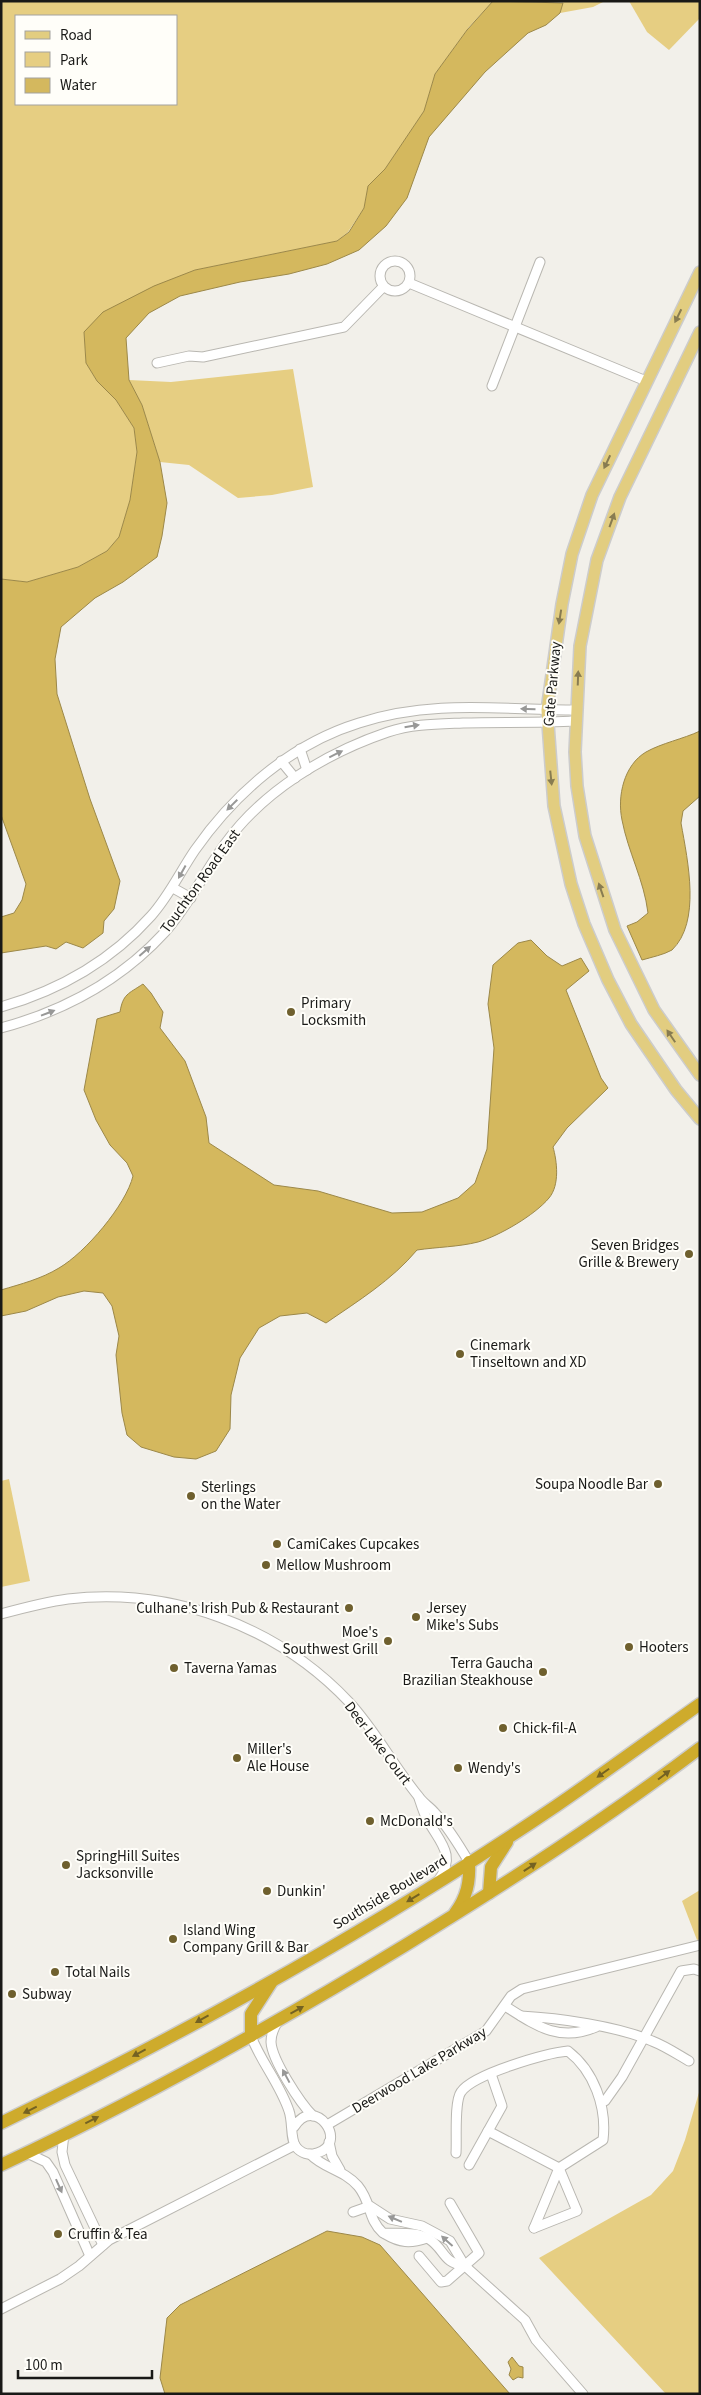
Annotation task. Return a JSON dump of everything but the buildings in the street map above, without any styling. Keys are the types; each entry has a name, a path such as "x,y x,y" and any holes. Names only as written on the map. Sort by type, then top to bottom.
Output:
{"highway":[{"name":"Southside Boulevard","path":"1,2124 139,2054 274,1979 436,1883 520,1830 700,1704"},
{"path":"1,2165 64,2134 280,2020 452,1917 644,1790 700,1748"},
{"path":"489,1893 491,1867 503,1846 520,1830"},
{"path":"452,1917 462,1903 468,1888 469,1862"},
{"path":"251,2036 251,2014 274,1979"}],"main road":[{"name":"Gate Parkway","path":"700,272 592,495 572,554 562,604 547,710 554,806 571,884 584,924 608,980 631,1024 676,1090 700,1119"},
{"name":"Gate Parkway","path":"700,332 620,497 597,560 580,646 576,716 576,773 584,828 592,863 612,924 624,953 654,1010 700,1075"}],"street":[{"path":"395,261 408,268 410,278 403,290 398,292 383,287 379,278 385,264 395,261"},
{"path":"492,386 540,262"},
{"path":"409,282 646,381"},
{"path":"157,363 189,356 203,357 344,327 383,287"},
{"name":"Touchton Road East","path":"1,1007 54,989 97,965 140,928 173,888 192,855 219,818 248,788 281,761 335,731 406,710 448,706 547,710 576,716"},
{"name":"Touchton Road East","path":"1,1028 50,1012 102,985 146,951 178,917 226,843 246,819 307,770 357,745 408,726 547,722 576,716"},
{"path":"300,749 307,770"},
{"path":"281,761 295,778"},
{"path":"173,888 191,898"},
{"name":"Deer Lake Court","path":"1,1614 66,1599 141,1598 197,1609 250,1629 294,1655 334,1687 368,1726 419,1798 436,1814 469,1862"},
{"name":"Deer Lake Court","path":"419,1798 426,1817 441,1841 446,1855 446,1867 436,1883"},
{"name":"Deerwood Lake Parkway","path":"327,2125 486,2031 512,1996 522,1989 700,1945"},
{"path":"601,2102 609,2097 681,1972 694,1969 700,1972"},
{"path":"505,2006 546,2031 582,2032 596,2027"},
{"path":"521,2016 563,2020 624,2031 644,2038 690,2061"},
{"path":"280,2020 272,2033 273,2050 300,2101 313,2116 324,2120 327,2125 332,2156 340,2170 359,2188 370,2206 390,2219 422,2226 450,2241 465,2266 525,2320 536,2340 578,2392"},
{"path":"563,2020 564,2032"},
{"path":"251,2036 289,2109 294,2127"},
{"path":"456,2153 460,2093 468,2085 491,2074 551,2052 568,2051 582,2062 601,2102 605,2125 603,2140 559,2168 534,2228 577,2211 559,2168 488,2131"},
{"path":"469,2165 502,2106 491,2074"},
{"path":"313,2116 302,2119 294,2127 292,2133 295,2145 304,2153 310,2154 320,2152 329,2142"},
{"path":"64,2134 62,2152 65,2165 103,2245"},
{"path":"1,2308 60,2279 109,2240 295,2145"},
{"path":"27,2153 46,2162 53,2172 90,2256"},
{"path":"310,2154 318,2163 340,2170"},
{"path":"418,2256 441,2282 447,2281 478,2253 450,2203"},
{"path":"353,2212 370,2206"},
{"path":"370,2206 371,2220 383,2232 399,2242 415,2242 428,2238 454,2264 465,2266"}],"green space":[{"path":"1,1 493,1 469,27 435,74 424,111 385,169 368,186 364,208 348,232 337,241 195,270 176,278 84,332 86,363 97,381 116,400 134,428 137,452 130,500 119,537 107,551 78,567 27,582 1,579"},
{"path":"563,1 605,1 593,7 560,13"},
{"path":"629,1 700,1 700,18 669,50 647,32"},
{"path":"293,369 313,487 272,495 238,498 189,465 160,462 142,405 129,380 171,382"},
{"path":"9,1479 30,1581 1,1587 1,1481"},
{"path":"700,1890 700,1939 697,1940 682,1901"},
{"path":"700,2089 700,2394 666,2394 539,2258 651,2195 673,2171 685,2140"}],"water":[{"path":"493,1 563,3 560,13 546,25 528,33 485,72 429,137 407,198 386,226 359,250 327,264 289,274 240,282 180,296 149,313 126,338 129,380 142,405 160,462 167,503 162,536 157,557 123,582 95,598 61,627 55,659 57,694 90,799 120,881 114,909 104,921 103,933 83,948 66,942 56,949 46,946 1,953 1,917 14,913 22,900 26,884 1,815 1,579 27,582 78,567 107,551 119,537 130,500 137,452 134,428 116,400 97,381 86,363 84,332 103,312 154,286 195,270 337,241 349,232 364,208 368,186 385,169 424,111 435,74 467,30"},
{"path":"700,731 700,796 683,811 681,823 689,873 690,891 687,924 681,938 672,950 642,960 627,926 637,922 648,913 643,889 622,820 621,801 624,782 632,765 646,752"},
{"path":"531,940 547,956 562,966 581,958 589,971 566,990 601,1078 608,1088 567,1128 553,1147 557,1173 555,1187 549,1198 526,1218 487,1239 463,1245 417,1250 386,1280 326,1323 307,1313 280,1316 259,1328 240,1358 231,1395 230,1429 216,1451 196,1459 174,1457 141,1447 127,1435 122,1413 116,1355 119,1336 112,1306 103,1293 84,1291 58,1297 26,1311 1,1316 1,1290 31,1281 59,1268 69,1261 103,1227 129,1188 133,1176 127,1163 110,1145 96,1120 84,1090 97,1019 120,1012 123,1001 130,993 143,984 163,1012 160,1028 185,1061 206,1117 209,1143 274,1185 318,1191 392,1213 422,1212 458,1198 475,1183 487,1149 494,1048 488,1004 493,965 518,943"},
{"path":"327,2231 362,2237 380,2245 510,2394 165,2394 160,2378 167,2318 180,2305"},
{"path":"512,2357 519,2366 523,2367 523,2378 518,2377 513,2380 509,2375 511,2369 508,2362"}],"place":[{"name":"Primary Locksmith","path":"291,1012"},
{"name":"Seven Bridges Grille & Brewery","path":"689,1254"},
{"name":"Cinemark Tinseltown and XD","path":"460,1354"},
{"name":"Soupa Noodle Bar","path":"658,1484"},
{"name":"Sterlings on the Water","path":"191,1496"},
{"name":"CamiCakes Cupcakes","path":"277,1544"},
{"name":"Mellow Mushroom","path":"266,1565"},
{"name":"Culhane's Irish Pub & Restaurant","path":"349,1608"},
{"name":"Jersey Mike's Subs","path":"416,1617"},
{"name":"Moe's Southwest Grill","path":"388,1641"},
{"name":"Hooters","path":"629,1647"},
{"name":"Taverna Yamas","path":"174,1668"},
{"name":"Terra Gaucha Brazilian Steakhouse","path":"543,1672"},
{"name":"Chick-fil-A","path":"503,1728"},
{"name":"Miller's Ale House","path":"237,1758"},
{"name":"Wendy's","path":"458,1768"},
{"name":"McDonald's","path":"370,1821"},
{"name":"SpringHill Suites Jacksonville","path":"66,1865"},
{"name":"Dunkin'","path":"267,1891"},
{"name":"Island Wing Company Grill & Bar","path":"173,1939"},
{"name":"Total Nails","path":"55,1972"},
{"name":"Subway","path":"12,1994"},
{"name":"Cruffin & Tea","path":"58,2234"}]}
